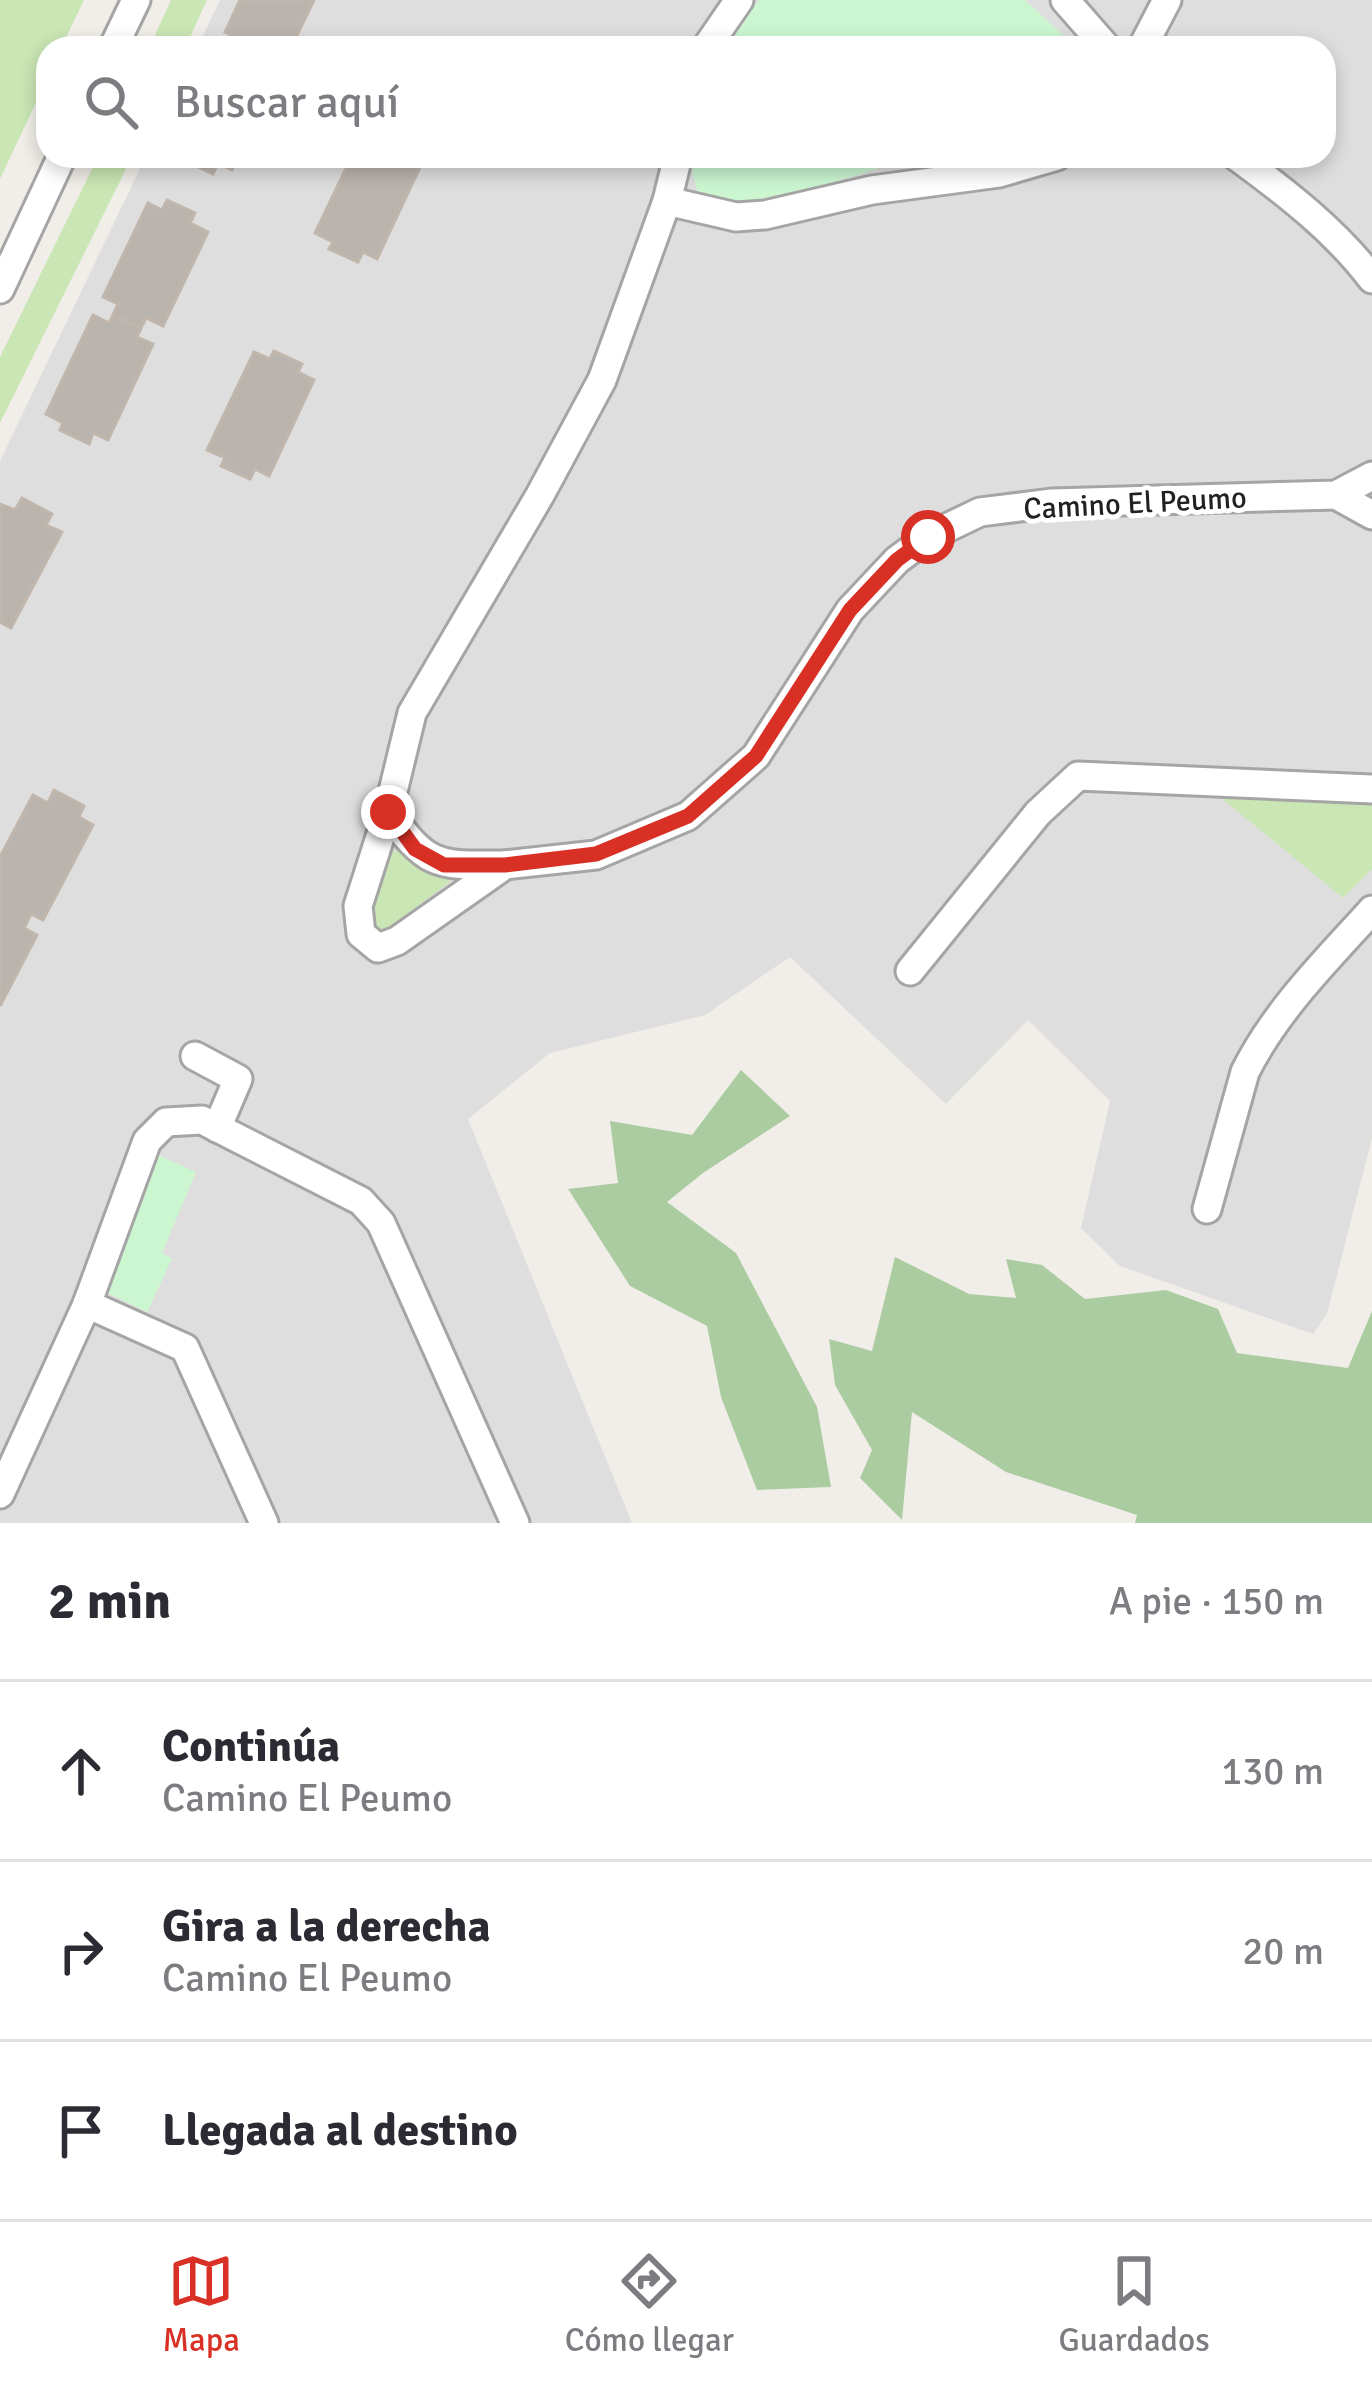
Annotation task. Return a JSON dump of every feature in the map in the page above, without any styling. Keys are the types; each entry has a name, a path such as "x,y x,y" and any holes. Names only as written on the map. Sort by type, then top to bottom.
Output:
{"street":[{"path":"119,36 136,0"},
{"path":"714,36 739,0"},
{"path":"1065,0 1096,36"},
{"path":"1148,36 1167,0"},
{"path":"0,289 56,168"},
{"path":"388,812 412,713 602,380 675,168"},
{"path":"667,201 736,217 765,215 872,190 1014,168"},
{"path":"1253,168 1350,252 1372,279"},
{"name":"Camino El Peumo","path":"388,812 415,849 444,865 505,865 596,854 688,816 756,756 850,610 897,560 928,537 980,512 1052,503 1336,495 1372,476"},
{"path":"1336,495 1372,515"},
{"path":"910,971 1038,813 1078,776 1372,789"},
{"name":"Camino El Peumo","path":"388,812 357,915 367,943 378,948 397,941 505,865"},
{"path":"1207,1209 1244,1072 1255,1051 1286,1006 1372,910"},
{"path":"195,1056 238,1079 218,1128"},
{"path":"0,1493 87,1304 148,1141 166,1122 202,1120 361,1201 381,1223 515,1523"},
{"path":"87,1304 185,1348 264,1523"}],"shaded area":[{"path":"220,0 1372,0 1372,1138 1327,1314 1313,1334 1120,1266 1081,1228 1110,1101 1028,1020 946,1104 790,957 705,1015 550,1053 468,1119 632,1523 0,1523 0,461 140,168 1336,168 1336,36 203,36"}],"green space":[{"path":"0,0 84,0 67,36 36,36 36,102 0,179"},
{"path":"171,0 207,0 190,36 154,36"},
{"path":"760,0 1025,0 1064,36 732,36"},
{"path":"93,168 126,169 0,423 0,357"},
{"path":"692,168 880,168 747,204 698,195"},
{"path":"1220,797 1372,799 1372,869 1343,898"},
{"path":"401,850 419,867 441,871 450,882 381,933 366,929 366,913 390,853"},
{"path":"741,1070 790,1116 667,1202 736,1253 817,1407 831,1487 757,1490 721,1397 707,1326 630,1286 568,1189 618,1183 610,1121 692,1135"},
{"path":"158,1155 196,1172 162,1253 172,1259 147,1312 108,1293 104,1282"},
{"path":"895,1257 969,1294 1016,1298 1006,1259 1042,1265 1085,1299 1166,1290 1218,1309 1237,1353 1348,1368 1372,1311 1372,1523 1135,1523 1137,1515 1006,1472 912,1412 902,1520 860,1478 872,1450 835,1385 829,1339 872,1351"}],"building":[{"path":"240,0 314,0 297,36 225,32"},
{"path":"346,168 420,168 377,259 363,252 358,262 329,249 333,242 315,233"},
{"path":"167,200 195,213 190,223 208,232 163,326 146,318 141,328 113,315 118,304 103,297 148,203 162,210"},
{"path":"93,315 109,323 113,315 141,328 137,337 153,344 108,440 93,433 89,444 60,430 63,423 46,414"},
{"path":"274,351 302,364 298,372 314,380 269,476 255,469 250,479 221,466 225,458 207,450 254,352 270,359"},
{"path":"22,498 52,514 46,525 62,532 11,628 0,622 0,504 15,510"},
{"path":"54,790 84,806 79,817 93,825 43,920 31,914 24,928 37,935 0,1006 0,857 33,795 48,803"}],"route":[{"path":"388,812 415,849 444,865 505,865 596,854 688,816 756,756 850,610 897,560 928,537"}]}
